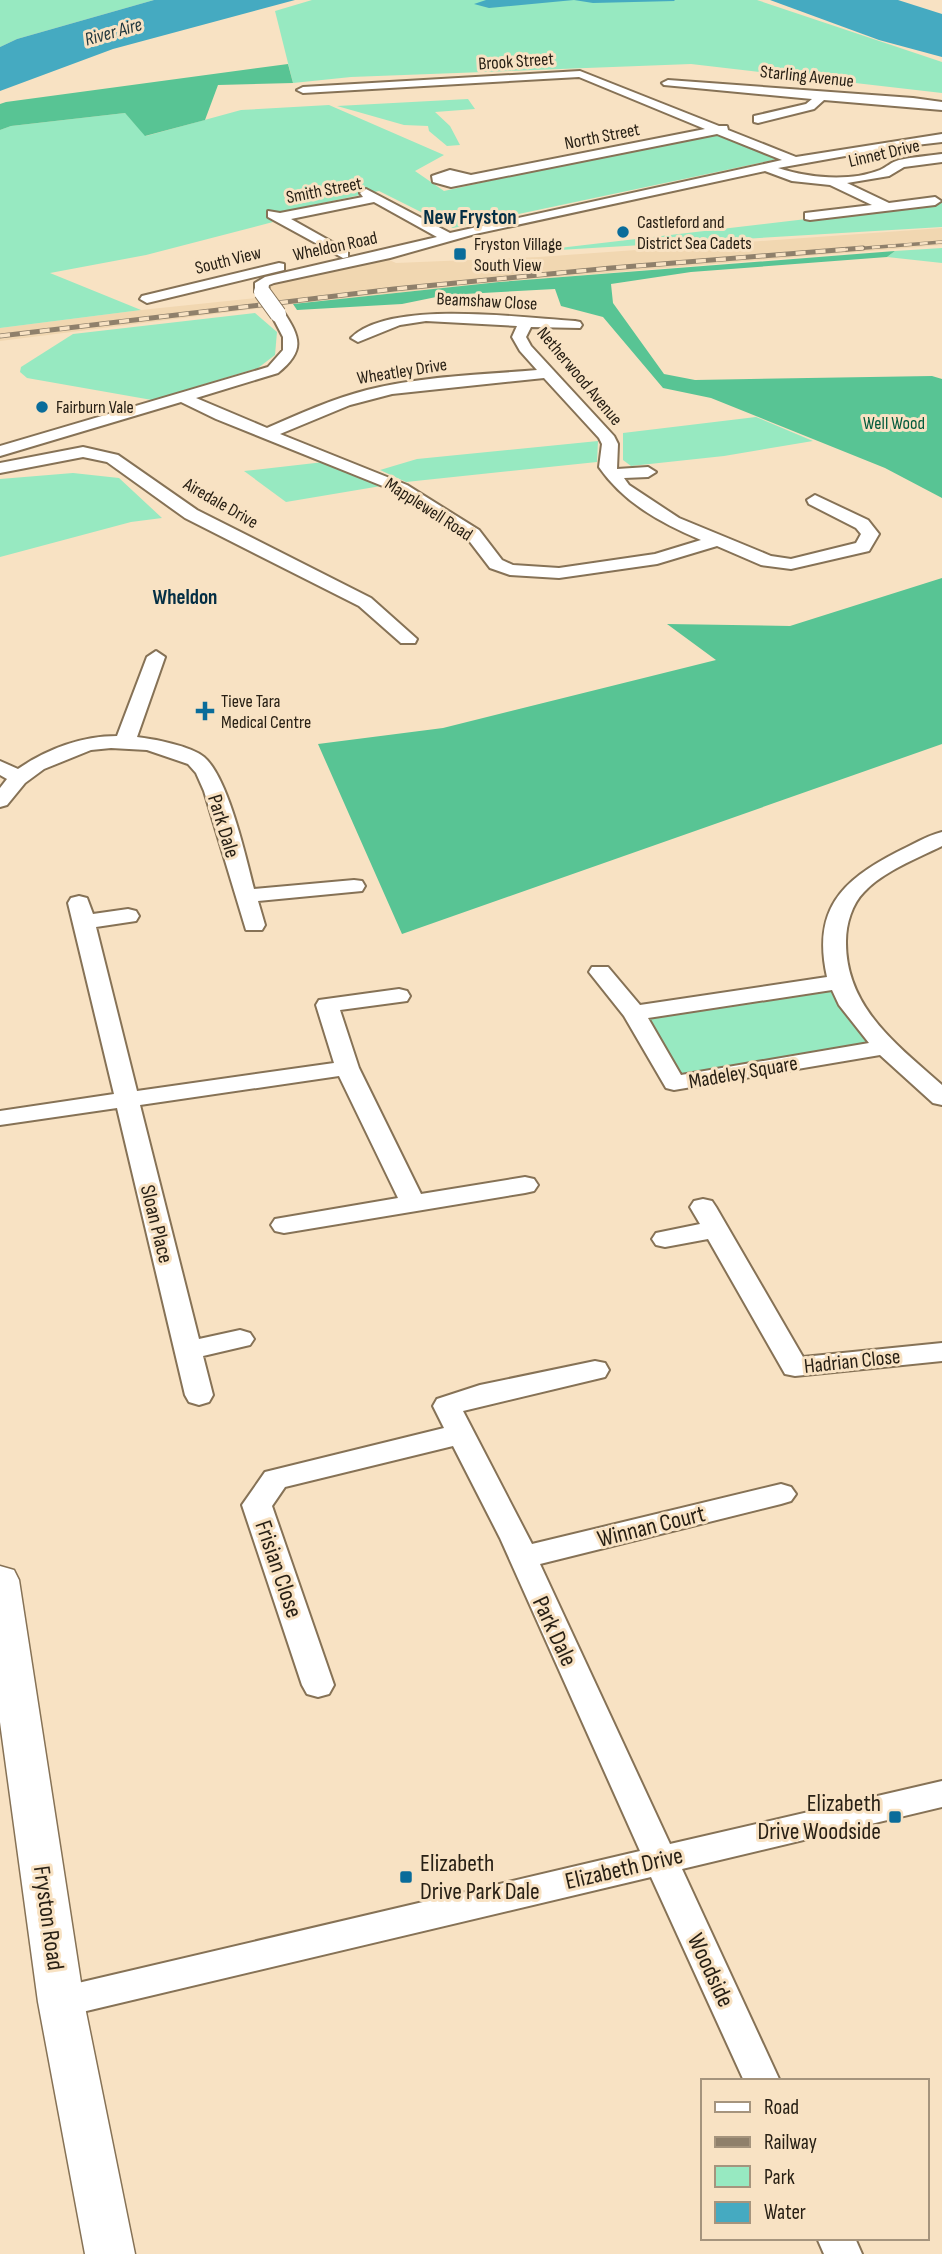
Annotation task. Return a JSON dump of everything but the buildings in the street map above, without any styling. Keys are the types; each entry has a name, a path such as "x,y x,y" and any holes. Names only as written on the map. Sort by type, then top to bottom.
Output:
{"street":[{"name":"Brook Street","path":"303,90 580,74 721,129"},
{"name":"Starling Avenue","path":"668,84 700,83 821,97 942,106"},
{"name":"North Street","path":"455,188 466,180 721,129 810,107 821,97"},
{"path":"721,129 795,161"},
{"name":"Wheldon Road","path":"0,451 273,370 284,362 292,345 290,331 262,292 262,283 270,280 390,254 445,238 795,161 890,144 942,138"},
{"name":"Linnet Drive","path":"833,182 885,173 902,163 942,158"},
{"path":"763,168 792,177 833,182 886,206"},
{"name":"Smith Street","path":"343,254 274,214 371,195 445,238"},
{"path":"810,216 934,201"},
{"name":"South View","path":"147,299 343,254 445,238"},
{"path":"384,312 397,321"},
{"name":"Beamshaw Close","path":"358,338 397,321 460,317 575,325"},
{"name":"Netherwood Avenue","path":"526,322 519,337 525,348 606,436 610,444 607,467 612,474"},
{"name":"Wheatley Drive","path":"269,433 351,399 372,394 406,387 548,373"},
{"name":"Mapplewell Road","path":"183,397 222,416 401,488 473,534 496,564 510,570 559,572 657,559 716,541"},
{"name":"Airedale Drive","path":"0,468 83,452 112,458 191,513 365,602 408,639"},
{"path":"612,474 648,471"},
{"path":"612,474 623,488 673,522 767,561 791,564 863,547 870,534 862,524 815,500"},
{"path":"125,742 156,657"},
{"name":"Park Dale","path":"0,801 19,778 50,756 84,745 148,743 197,762 216,793 254,925"},
{"path":"0,767 19,778"},
{"path":"942,838 857,885 837,921 832,953 838,982 853,1012 942,1098"},
{"path":"245,896 354,886"},
{"name":"Sloan Place","path":"128,916 81,912 200,1395"},
{"path":"600,972 634,1013 838,982"},
{"path":"399,996 327,1005 347,1068 413,1203"},
{"name":"Madeley Square","path":"634,1013 674,1083 887,1047"},
{"path":"0,1118 347,1068"},
{"path":"284,1224 525,1185"},
{"name":"Hadrian Close","path":"665,1239 710,1218 794,1367 942,1352"},
{"path":"188,1350 240,1339"},
{"name":"Park Dale","path":"595,1370 480,1395 447,1406 515,1538 659,1859"},
{"name":"Frisian Close","path":"318,1685 257,1505 275,1479 460,1434"},
{"name":"Winnan Court","path":"522,1557 781,1494"},
{"name":"Fryston Road","path":"0,1580 61,2002 110,2254"},
{"name":"Elizabeth Drive","path":"61,2002 942,1794"},
{"name":"Woodside","path":"659,1859 761,2079"}],"shaded area":[{"path":"942,228 942,245 499,282 293,304 0,341 0,328 276,296 269,287 274,284 385,258 396,263 539,257"}],"green space":[{"path":"0,0 154,0 17,39 0,47"},
{"path":"312,0 757,0 942,62 942,93 691,64 351,77 293,83 275,11"},
{"path":"288,64 293,83 218,85 205,120 145,136 125,113 11,126 0,130 0,104 6,102"},
{"path":"468,99 475,109 435,112 450,126 460,145 447,146 429,131 428,126 404,125 337,106"},
{"path":"329,105 444,155 415,171 444,191 721,129 787,157 453,228 379,191 266,215 273,222 146,255 50,273 141,310 0,328 0,130 11,126 125,113 146,136 241,110"},
{"path":"942,203 942,227 525,252"},
{"path":"942,248 942,263 887,257 895,251"},
{"name":"Well Wood","path":"895,251 887,257 691,272 611,284 613,303 664,374 695,380 932,376 942,379 942,498 885,468 711,398 663,388 603,317 561,306 555,289 446,295 402,304 297,310 293,304 499,282"},
{"path":"255,313 277,332 275,355 258,368 152,400 27,378 20,372 21,367 73,334"},
{"path":"756,417 813,441 724,456 631,466 623,460 623,433"},
{"path":"598,441 597,462 406,482 380,470 417,459"},
{"path":"324,462 381,486 286,502 244,471"},
{"path":"73,473 119,478 162,518 131,522 0,557 0,479"},
{"path":"942,578 942,744 402,934 318,744 443,728 716,660 667,624 790,626"},
{"path":"838,982 887,1047 674,1083 634,1013"}],"water":[{"name":"River Aire","path":"154,0 295,0 113,49 0,91 0,47 17,39"},
{"path":"486,0 574,0 489,8 474,4"},
{"path":"574,0 674,0 675,1 593,3"},
{"path":"770,0 898,0 942,14 942,57 879,40"}],"railway":[{"path":"840,250 942,242"},
{"path":"0,336 394,289 863,248"}],"place":[{"name":"Castleford and District Sea Cadets","path":"623,232"},
{"name":"Fryston Village South View","path":"460,254"},
{"name":"Fairburn Vale","path":"42,407"},
{"name":"Tieve Tara Medical Centre","path":"205,711"},
{"name":"Elizabeth Drive Woodside","path":"895,1817"},
{"name":"Elizabeth Drive Park Dale","path":"406,1877"}],"district":[{"name":"New Fryston","path":"470,217"},
{"name":"Wheldon","path":"185,597"}]}
